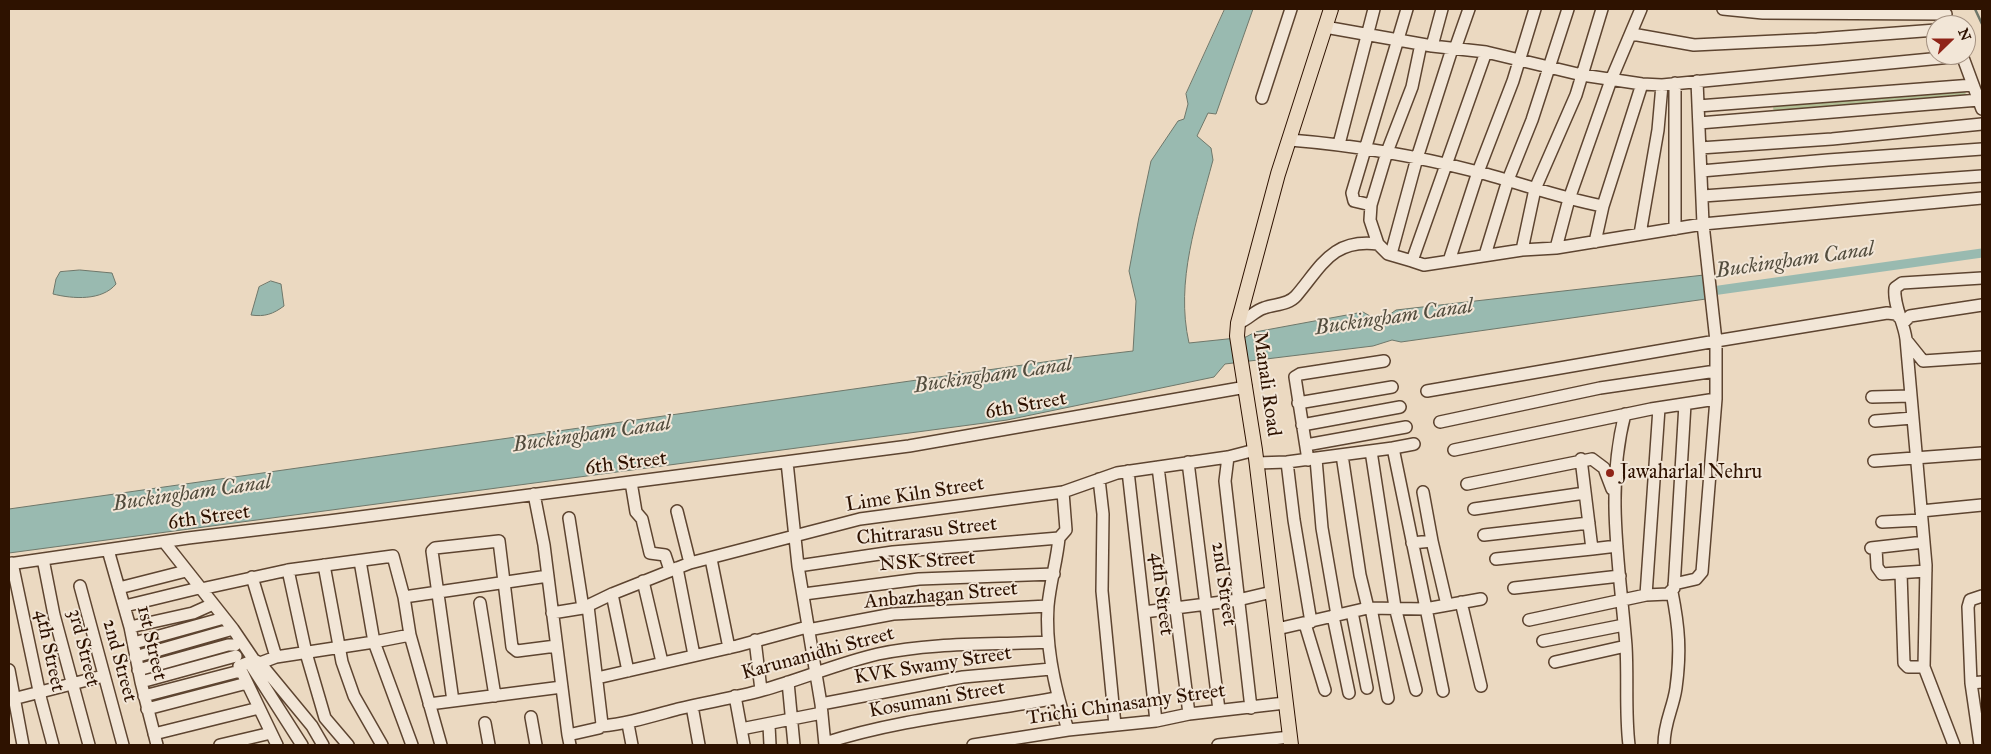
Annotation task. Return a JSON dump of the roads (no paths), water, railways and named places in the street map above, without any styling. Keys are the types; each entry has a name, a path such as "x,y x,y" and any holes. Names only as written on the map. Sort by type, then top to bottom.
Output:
{"main road":[{"name":"Manali Road","path":"1290,741 1256,457 1238,330 1290,140 1331,9"}],"street":[{"path":"1262,98 1291,9"},
{"path":"1338,144 1374,9"},
{"path":"1371,205 1352,198 1364,148 1407,9"},
{"path":"1442,9 1426,45 1387,152 1371,205 1370,220 1378,244 1388,254 1424,265 1522,250 1556,248 1703,224 1982,198"},
{"path":"1392,254 1417,158 1452,49 1456,46 1468,9"},
{"path":"1449,261 1535,9"},
{"path":"1485,255 1508,180 1532,120 1568,9"},
{"path":"1522,250 1535,189 1576,95 1602,9"},
{"path":"1556,248 1569,199 1611,80 1642,9"},
{"path":"1723,9 1782,13 1926,16"},
{"path":"1325,26 1426,45 1486,52 1582,76 1642,84 1675,84 1926,59"},
{"path":"1632,34 1694,45 1926,31"},
{"path":"1412,261 1448,165 1486,52"},
{"path":"1966,65 1979,96"},
{"path":"1528,620 1622,602 1673,588 1696,579 1702,572 1716,399 1716,341 1703,224 1697,81"},
{"path":"1595,242 1603,206 1642,84"},
{"path":"1675,84 1675,229"},
{"path":"1640,234 1658,130 1662,85"},
{"path":"1698,106 1766,101 1979,96"},
{"path":"1699,123 1979,96"},
{"path":"1766,101 1767,117"},
{"path":"1700,148 1832,140 1982,124"},
{"path":"1290,140 1338,144 1417,158 1508,180 1569,199 1603,206"},
{"path":"1702,171 1982,149"},
{"path":"1703,196 1982,176"},
{"path":"1238,330 1254,313 1289,301 1333,253 1358,243 1378,244"},
{"path":"1954,745 1924,668 1926,571 1924,542 1904,322 1894,296 1895,288 1902,283 1982,278"},
{"path":"1904,322 1910,316 1982,305"},
{"path":"1427,391 1887,313 1896,314 1904,322"},
{"path":"1906,339 1923,361 1982,357"},
{"path":"1349,693 1335,616 1312,459 1306,445 1294,380 1297,375 1384,361"},
{"path":"1440,422 1600,388 1716,371"},
{"name":"6th Street","path":"10,563 165,543 188,538 909,446 1246,387"},
{"path":"1298,403 1392,387"},
{"path":"1872,397 1911,396"},
{"path":"1454,450 1625,414 1716,399"},
{"path":"1664,745 1666,721 1676,689 1680,645 1673,588 1685,404"},
{"path":"1302,425 1400,407"},
{"path":"1646,595 1659,408"},
{"path":"1625,414 1617,443 1615,496 1617,546 1626,646 1629,745"},
{"path":"1875,420 1913,418"},
{"path":"1306,445 1406,427"},
{"name":"Lime Kiln Street","path":"552,613 585,607 673,569 860,520 1063,492 1128,471 1188,462 1228,457 1256,457 1287,462 1414,444"},
{"path":"1393,448 1443,691"},
{"path":"1371,451 1395,607 1416,690"},
{"path":"1874,461 1982,452"},
{"path":"1342,455 1360,575 1388,698"},
{"path":"1228,457 1225,481 1251,708"},
{"path":"1467,484 1581,459 1592,459 1604,468 1615,496"},
{"path":"1581,459 1592,549"},
{"path":"787,462 798,566 804,594 825,744"},
{"name":"2nd Street","path":"1188,462 1219,710"},
{"path":"1287,462 1308,623 1325,690"},
{"path":"1158,467 1189,714"},
{"name":"4th Street","path":"1128,471 1156,721"},
{"path":"1099,480 1103,514 1102,591 1115,725"},
{"path":"631,482 636,512 642,519 650,553 665,554 673,569 694,655"},
{"path":"1063,492 1066,530 1059,538 1048,606 1048,642 1051,669 1068,730"},
{"path":"1423,492 1447,605"},
{"path":"1474,509 1585,493"},
{"path":"534,494 548,576 569,740"},
{"path":"1882,522 1982,505"},
{"path":"677,511 690,564"},
{"path":"569,518 597,678 601,726"},
{"path":"1484,535 1589,523"},
{"name":"Chitrarasu Street","path":"798,566 893,552 1059,538"},
{"path":"453,701 432,552 435,548 499,541 513,649 517,651 556,646"},
{"path":"1412,543 1432,541"},
{"path":"1924,542 1874,548 1879,571 1882,574 1926,571"},
{"path":"165,543 233,629 244,658 302,745"},
{"path":"1496,559 1617,546"},
{"name":"1st Street","path":"108,550 125,606 134,643 140,682 155,740"},
{"path":"125,606 288,570 395,557 410,635 442,745"},
{"name":"3rd Street","path":"43,559 54,616 88,745"},
{"path":"711,559 729,648"},
{"path":"360,561 374,642 412,745"},
{"name":"4th Street","path":"10,563 39,693 53,745"},
{"path":"324,565 342,662 354,696 382,745"},
{"path":"288,570 306,653 326,718 348,745"},
{"path":"119,588 186,571"},
{"path":"1902,573 1904,663 1908,667 1924,668"},
{"name":"NSK Street","path":"804,594 919,579 1054,574"},
{"path":"404,596 548,576"},
{"path":"1514,588 1620,576"},
{"path":"252,577 276,658"},
{"path":"643,581 662,662"},
{"name":"2nd Street","path":"80,586 123,745"},
{"path":"1144,612 1238,600 1272,592"},
{"path":"612,594 628,671"},
{"path":"1980,745 1968,607 1970,600 1982,596"},
{"path":"1277,629 1369,608 1425,609 1481,599"},
{"path":"1461,602 1481,686"},
{"path":"480,603 495,696"},
{"path":"130,627 193,612 213,604"},
{"name":"Anbazhagan Street","path":"597,678 808,628 893,614 1048,606"},
{"path":"1352,612 1367,688"},
{"path":"134,643 224,618"},
{"path":"1543,641 1624,625"},
{"path":"135,657 233,629"},
{"path":"140,682 244,658 276,658 410,635"},
{"path":"755,640 761,690"},
{"name":"Karunanidhi Street","path":"569,740 601,726 628,724 692,706 761,690 815,672 880,654 948,645 988,646 1048,642"},
{"path":"138,670 228,645 244,658 312,726 323,745"},
{"path":"1555,662 1626,646"},
{"path":"244,658 247,683 277,745"},
{"path":"144,696 244,658"},
{"name":"KVK Swamy Street","path":"741,729 769,725 821,709 963,676 1051,669"},
{"path":"9,670 12,700 23,745"},
{"path":"12,700 104,676"},
{"path":"788,682 794,745"},
{"path":"148,709 247,683"},
{"path":"429,704 562,687"},
{"path":"735,696 744,745"},
{"name":"Kosumani Street","path":"825,744 850,735 903,724 1058,698"},
{"name":"Trichi Chinasamy Street","path":"972,745 1068,730 1156,721 1189,714 1285,703"},
{"path":"692,706 699,745"},
{"path":"155,740 259,708"},
{"path":"531,717 536,745"},
{"path":"485,723 488,745"},
{"path":"628,724 632,745"},
{"path":"769,725 770,745"},
{"path":"220,745 272,733"},
{"path":"1218,745 1290,741"}],"water":[{"path":"1225,9 1253,9 1216,114 1208,113 1197,136 1211,148 1213,160 1195,228 1186,274 1185,320 1189,343 1246,337 1255,332 1363,312 1377,320 1385,318 1396,310 1704,275 1706,299 1401,342 1392,340 1373,346 1225,364 1214,377 1007,420 9,553 9,509 1065,359 1133,351 1136,301 1129,271 1151,161 1178,121 1184,119 1188,104 1186,94"},
{"path":"80,270 112,273 116,284 110,290 95,296 78,298 53,294 56,279 60,272"},
{"path":"271,281 281,284 284,306 269,314 261,316 251,315 259,287"}],"waterway":[{"path":"1975,9 1982,24"},
{"name":"Buckingham Canal","path":"1705,292 1982,253"}],"place":[{"name":"Jawaharlal Nehru","path":"1610,473"}]}
